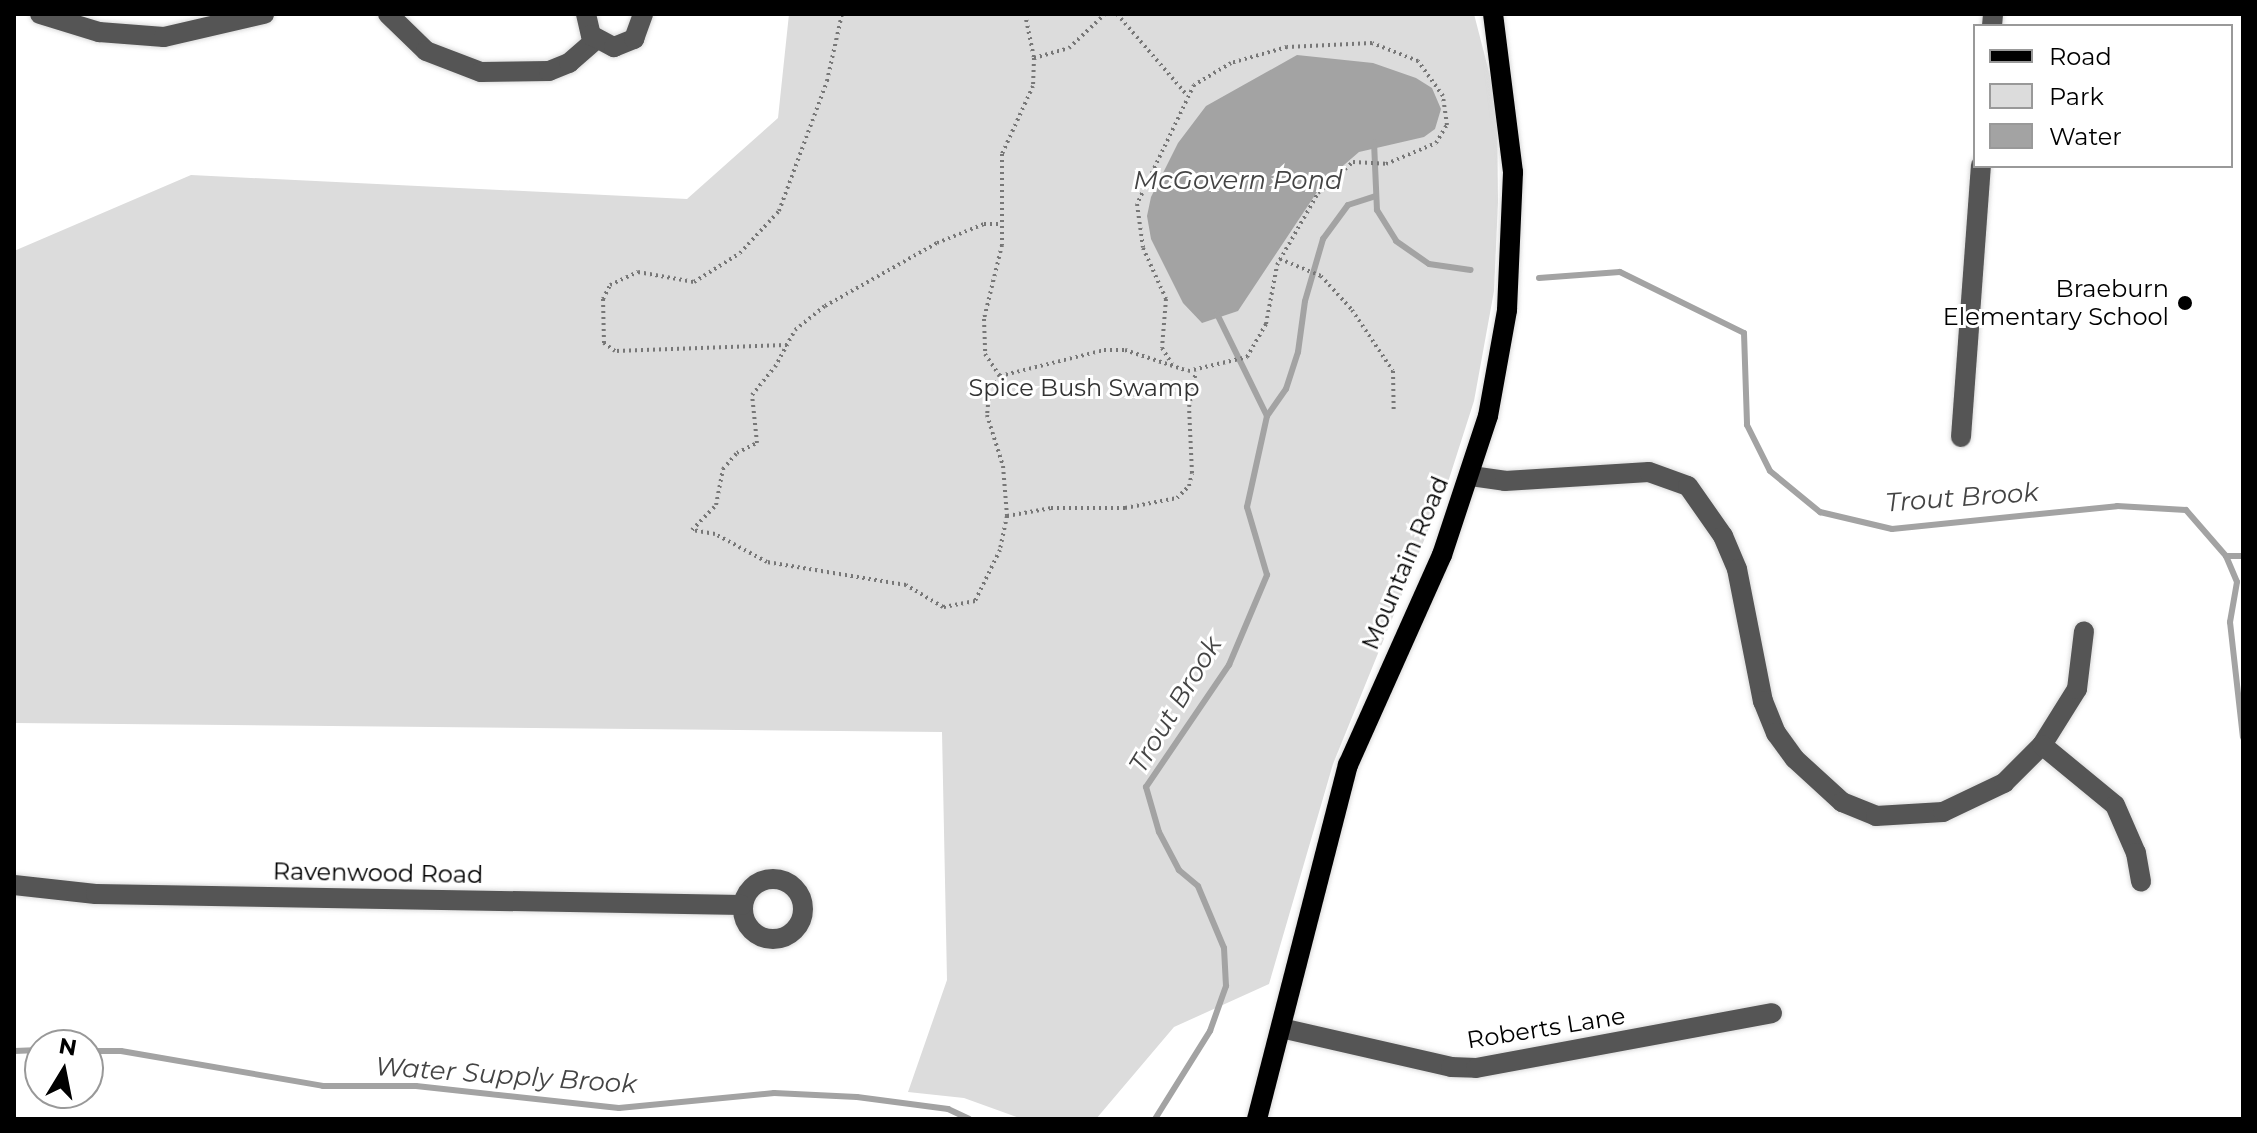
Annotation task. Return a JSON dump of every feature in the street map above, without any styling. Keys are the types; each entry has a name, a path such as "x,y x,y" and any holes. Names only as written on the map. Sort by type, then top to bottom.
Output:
{"main road":[{"name":"Mountain Road","path":"1257,1119 1348,765 1442,555 1471,476 1501,354 1512,245 1509,110 1493,14"}],"street":[{"path":"40,14 99,32 164,37 264,14"},
{"path":"388,14 426,51 481,72 549,71 569,63 595,40"},
{"path":"586,14 595,40"},
{"path":"595,40 624,46 640,31 643,14"},
{"path":"1961,437 1981,168"},
{"path":"1471,476 1505,481 1649,472 1688,486 1723,536 1737,569 1763,701 1776,733 1842,802 1876,816 1943,812 2004,783 2042,745 2077,689 2084,631"},
{"path":"2042,745 2085,775 2115,805 2136,853 2141,882"},
{"name":"Ravenwood Road","path":"14,885 96,894 742,905"},
{"name":"Roberts Lane","path":"1281,1028 1451,1067 1476,1068 1772,1013"}],"path":[{"path":"787,345 615,351 604,343 603,299 610,285 638,272 681,283 698,281 740,253 779,211 827,81 842,14"},
{"path":"1000,376 987,363 983,345 1002,224 1002,154 1031,97 1034,58 1025,14"},
{"path":"1034,58 1069,48 1105,14"},
{"path":"1118,15 1187,95"},
{"path":"1002,224 984,224 937,243 825,306 795,330 755,389 751,410 757,443 737,453 723,469 716,505 691,527 694,533 721,537 753,558 829,575 892,581 950,608 978,598 1000,550 1007,516 1003,466 987,415 989,393 1000,376 1104,350 1125,350 1172,364 1196,371 1247,357 1266,324 1280,259 1318,193 1353,162 1386,164 1436,143 1447,125 1446,105 1418,61 1372,43 1287,47 1231,63 1206,76 1187,95 1137,204 1143,248 1166,299 1162,348 1172,364"},
{"path":"1280,259 1321,276 1386,356 1393,371 1394,410"},
{"path":"1007,516 1051,508 1138,507 1177,498 1189,486 1192,473 1189,407 1196,371"}],"green space":[{"name":"Spice Bush Swamp","path":"789,14 1474,14 1497,103 1498,202 1494,291 1474,401 1449,479 1333,764 1269,984 1174,1027 1096,1119 1022,1119 964,1098 908,1092 947,980 942,732 14,723 14,251 191,175 687,199 778,118"}],"water":[{"name":"McGovern Pond","path":"1297,55 1373,63 1416,78 1432,88 1441,109 1435,129 1424,137 1359,152 1323,183 1238,311 1202,323 1183,303 1151,239 1147,216 1151,197 1178,143 1206,106"}],"waterway":[{"name":"Trout Brook","path":"1374,142 1377,210 1396,241 1429,264 1471,270"},
{"path":"1267,416 1286,389 1298,352 1305,301 1323,239 1348,205 1375,196"},
{"name":"Trout Brook","path":"1539,278 1620,272 1744,333 1747,425 1770,471 1820,512 1892,529 2117,506 2186,510 2226,556 2243,556"},
{"name":"Trout Brook","path":"1155,1119 1210,1031 1226,986 1224,948 1198,886 1179,870 1159,832 1146,787 1229,665 1267,575 1247,507 1267,416 1217,314"},
{"name":"Trout Brook","path":"2226,556 2237,582 2230,622 2243,737"},
{"name":"Water Supply Brook","path":"14,1051 24,1051"},
{"name":"Water Supply Brook","path":"104,1051 121,1051 323,1086 416,1086 619,1108 774,1093 857,1097 948,1109 969,1119"}],"place":[{"name":"Braeburn Elementary School","path":"2185,303"}]}
